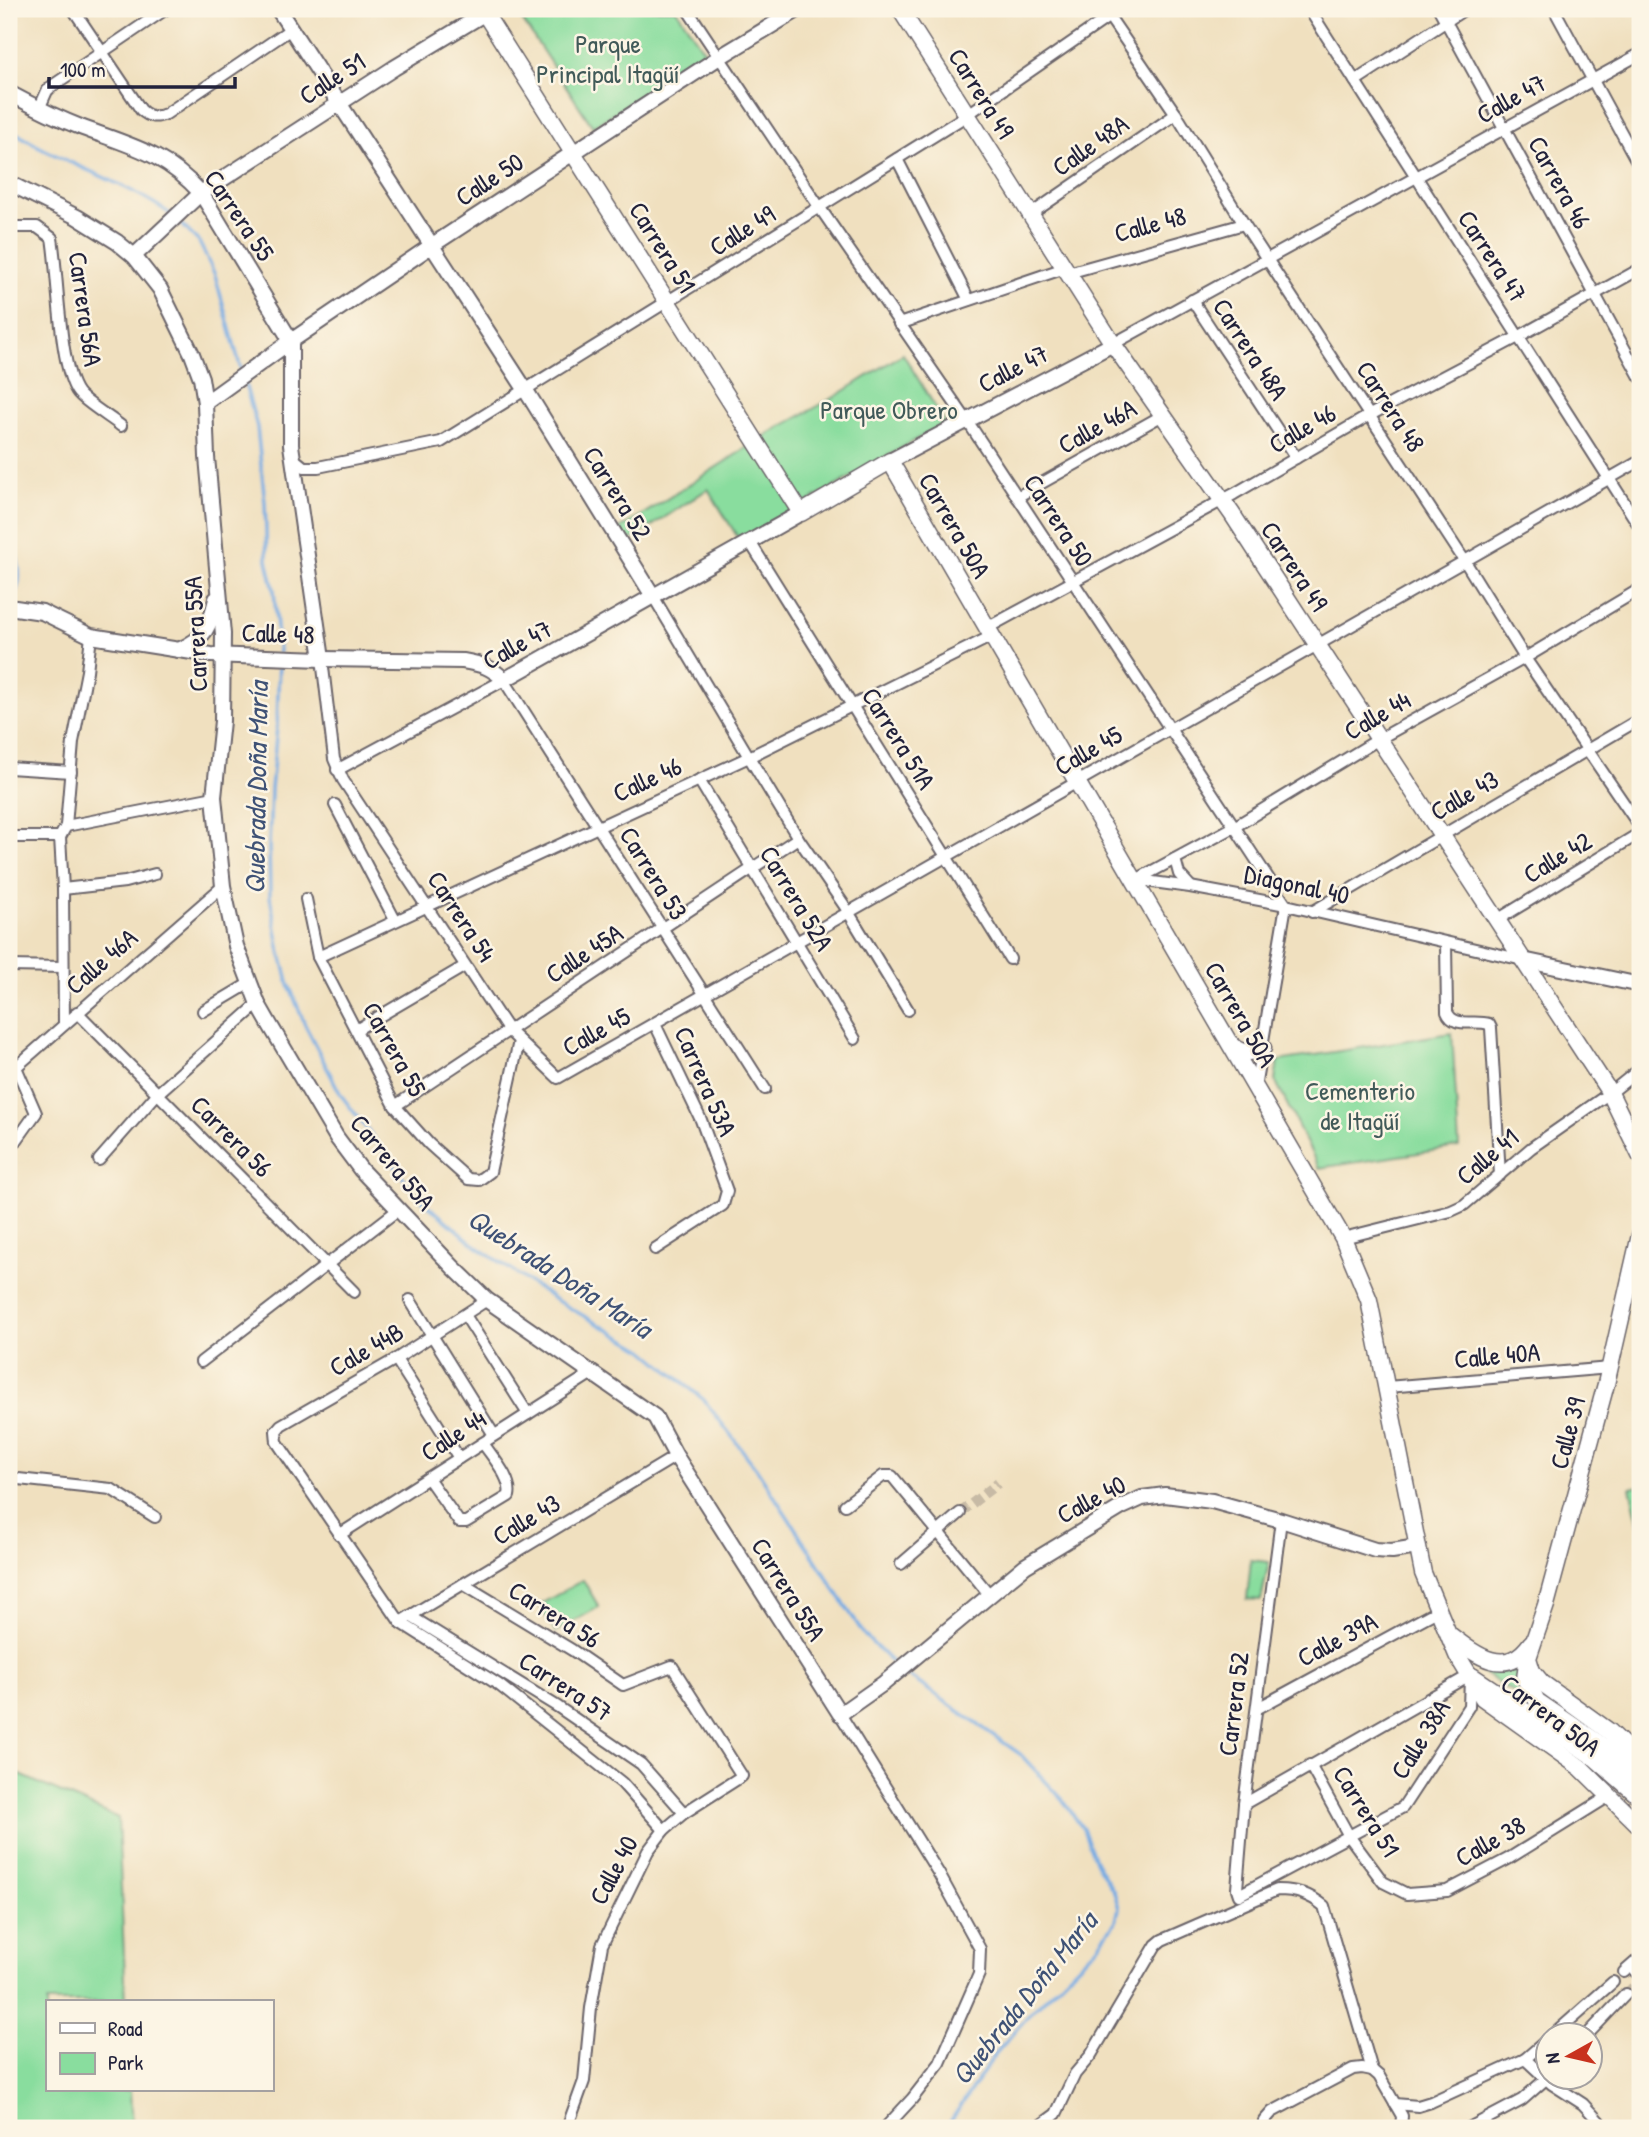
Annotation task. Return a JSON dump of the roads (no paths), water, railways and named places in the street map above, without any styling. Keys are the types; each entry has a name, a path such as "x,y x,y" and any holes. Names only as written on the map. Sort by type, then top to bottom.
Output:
{"main road":[{"name":"Carrera 49","path":"900,9 1113,344 1223,500 1610,1093 1640,1154"},
{"name":"Carrera 51","path":"486,10 801,513"},
{"name":"Calle 47","path":"801,513 890,461"},
{"name":"Carrera 50A","path":"890,461 1343,1238 1369,1300 1423,1573 1446,1633 1483,1698 1581,1768 1640,1826"},
{"path":"1231,1044 1245,1053 1263,1048"},
{"name":"Calle 39","path":"1528,1658 1546,1605 1610,1368 1640,1235"},
{"path":"1446,1633 1474,1654 1491,1661 1504,1662 1521,1656 1533,1641"},
{"name":"Carrera 50A","path":"1528,1658 1532,1671 1542,1683 1610,1732 1640,1761"},
{"path":"1528,1658 1525,1679 1537,1701 1594,1758 1640,1797"},
{"path":"1470,1675 1561,1726 1603,1746 1640,1780"}],"street":[{"path":"74,9 141,110 149,117 166,114 291,29"},
{"path":"39,109 47,91 166,9"},
{"name":"Carrera 52","path":"278,9 525,389 749,757 908,1010"},
{"name":"Carrera 50","path":"687,9 966,419 1286,905"},
{"name":"Calle 50","path":"209,401 431,246 718,58 799,9"},
{"name":"Calle 49","path":"293,458 304,467 318,467 441,442 966,116 1107,12 1120,9"},
{"name":"Carrera 47","path":"1309,9 1640,527"},
{"name":"Carrera 46","path":"1439,9 1446,14 1505,130 1640,377"},
{"path":"1355,80 1446,14 1465,9"},
{"path":"1554,9 1640,167"},
{"name":"Calle 51","path":"134,256 198,195 486,10"},
{"name":"Carrera 48","path":"1107,12 1466,562 1525,659 1640,827"},
{"name":"Calle 47","path":"890,461 1113,344 1640,54"},
{"name":"Carrera 55","path":"9,93 39,109 159,157 174,166 198,195 287,344"},
{"name":"Calle 48A","path":"1031,214 1175,114"},
{"path":"897,159 969,300"},
{"name":"Carrera 55A","path":"9,183 77,217 134,256 160,289 182,333 209,401 207,457 224,656 222,721 214,797 223,886 236,946 258,1004 337,1138 361,1170 453,1267 487,1300 654,1417 939,1874 980,1949 979,1974 940,2063 885,2128"},
{"name":"Calle 48","path":"899,324 1067,270 1244,224"},
{"name":"Carrera 56A","path":"9,226 37,227 52,238 64,343 69,371 77,393 121,426"},
{"name":"Calle 46","path":"318,957 749,757 852,705 990,632 1072,581 1223,500 1370,415 1640,269"},
{"name":"Carrera 48A","path":"1192,300 1296,458"},
{"path":"287,344 293,458 337,770"},
{"name":"Calle 46A","path":"1017,497 1163,415"},
{"name":"Calle 45","path":"558,1078 850,914 1640,461"},
{"name":"Calle 47","path":"337,770 504,680 801,513"},
{"name":"Carrera 51A","path":"750,542 1010,959"},
{"path":"179,650 203,636 209,625 219,589"},
{"name":"Calle 44","path":"1136,880 1234,827 1379,739 1525,659 1640,589"},
{"name":"Calle 48","path":"9,607 43,612 91,636 179,650 224,656 463,661 483,664 504,680"},
{"path":"64,1024 60,837 66,825 73,742 91,636"},
{"name":"Carrera 53","path":"504,680 765,1089"},
{"name":"Calle 43","path":"1312,912 1640,719"},
{"path":"9,768 71,772"},
{"name":"Carrera 54","path":"337,770 508,1030 558,1078"},
{"name":"Carrera 52A","path":"699,780 855,1039"},
{"path":"66,825 214,797"},
{"path":"335,806 395,920"},
{"name":"Calle 42","path":"1497,920 1640,833"},
{"path":"9,837 60,837"},
{"name":"Calle 45A","path":"395,1106 799,838"},
{"path":"1175,859 1179,874 1190,887"},
{"path":"63,889 155,874"},
{"name":"Diagonal 40","path":"1136,880 1286,905 1640,985"},
{"name":"Calle 46A","path":"13,1068 223,886"},
{"name":"Carrera 55","path":"306,899 318,957 395,1106 429,1144 468,1179 479,1180 489,1172"},
{"path":"1255,1088 1286,905"},
{"path":"1446,943 1449,1018 1454,1022 1483,1022 1491,1028 1500,1175"},
{"path":"9,966 63,967"},
{"path":"356,1030 466,966"},
{"path":"203,1012 250,983"},
{"path":"99,1160 157,1094 258,1004"},
{"name":"Carrera 56","path":"77,1013 354,1293"},
{"name":"Carrera 53A","path":"655,1024 701,1120 727,1191 723,1205 655,1249"},
{"name":"Calle 45","path":"489,1172 519,1041"},
{"path":"9,1152 36,1112 13,1068"},
{"name":"Calle 41","path":"1343,1238 1451,1211 1477,1196 1531,1148 1640,1069"},
{"path":"201,1362 399,1209"},
{"path":"410,1300 494,1435"},
{"name":"Cale 44B","path":"339,1535 276,1442 276,1431 281,1424 396,1359 487,1300"},
{"path":"465,1315 528,1414"},
{"path":"396,1359 459,1458"},
{"name":"Calle 40A","path":"1387,1387 1610,1368"},
{"name":"Calle 44","path":"339,1535 592,1373"},
{"path":"428,1478 459,1522 466,1522 509,1496 508,1481 483,1443"},
{"name":"Calle 43","path":"405,1619 676,1456"},
{"path":"845,1505 883,1476 892,1476 989,1594"},
{"path":"9,1478 111,1489 155,1517"},
{"name":"Calle 40","path":"839,1714 884,1683 1025,1566 1122,1507 1142,1498 1165,1494 1212,1501 1375,1550 1392,1552 1417,1547"},
{"path":"901,1564 960,1513"},
{"name":"Carrera 52","path":"1239,1895 1237,1889 1244,1804 1282,1520"},
{"path":"339,1535 405,1619"},
{"name":"Carrera 56","path":"463,1584 572,1650 623,1685 672,1666 742,1776"},
{"name":"Calle 39A","path":"1258,1708 1437,1611"},
{"name":"Carrera 57","path":"405,1619 558,1707 641,1764 684,1813"},
{"name":"Carrera 57","path":"405,1619 499,1685 622,1783 664,1830"},
{"path":"1244,1804 1470,1675"},
{"name":"Calle 38A","path":"1239,1895 1403,1807 1469,1706 1470,1675"},
{"name":"Carrera 51","path":"1310,1765 1349,1836 1383,1882"},
{"name":"Calle 40","path":"567,2128 584,2081 591,2008 602,1945 648,1850 664,1830 684,1813 742,1776"},
{"name":"Calle 38","path":"1383,1882 1407,1894 1447,1891 1508,1859 1611,1795"},
{"path":"1037,2128 1056,2114 1078,2068 1091,2054 1156,1945 1277,1890 1298,1890 1324,1906 1372,2070"},
{"path":"1625,1972 1637,1961"},
{"path":"1637,1961 1634,1970 1639,1980"},
{"path":"1567,2022 1613,1982"},
{"path":"1599,2022 1626,1994"},
{"path":"1395,2104 1418,2106 1431,2102 1525,2059 1534,2051"},
{"path":"1525,2059 1534,2067"},
{"path":"1263,2128 1264,2121 1272,2112 1353,2069 1362,2068 1372,2070 1379,2076 1402,2116 1401,2128"},
{"path":"1469,2128 1522,2100 1534,2089"},
{"path":"1566,2092 1583,2105 1605,2128"}],"waterway":[{"name":"Quebrada Doña María","path":"9,128 28,141 133,192 173,216"},
{"name":"Quebrada Doña María","path":"178,221 199,242 215,275 242,373"},
{"name":"Quebrada Doña María","path":"244,380 257,427 265,503 267,560 274,590 279,653"},
{"path":"9,538 19,573 15,593 9,595"},
{"name":"Quebrada Doña María","path":"279,660 277,727 271,789 270,896 289,985 305,1025 341,1095 418,1197 476,1246 554,1299 644,1350 704,1400 756,1468 865,1636 897,1667"},
{"name":"Quebrada Doña María","path":"903,1672 1020,1754 1063,1800 1083,1829 1096,1863 1114,1892 1119,1908 1116,1921 1097,1947 1028,2016 996,2053 946,2128"}],"tunnel":[{"path":"960,1513 998,1483"},
{"path":"1626,1994 1637,1983"}],"park label":[{"name":"Parque Principal Itagüí","path":"608,58"},
{"name":"Parque Obrero","path":"889,409"},
{"name":"Cementerio de Itagüí","path":"1360,1105"}]}
